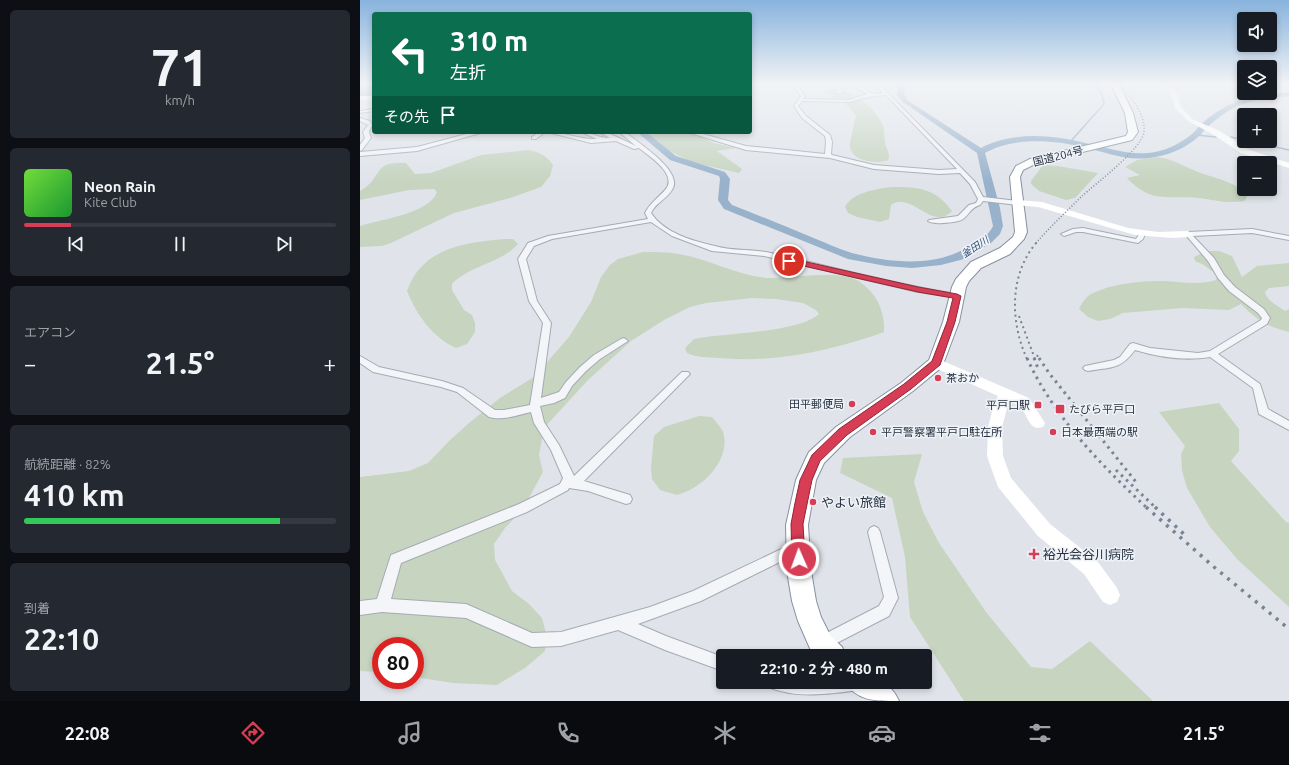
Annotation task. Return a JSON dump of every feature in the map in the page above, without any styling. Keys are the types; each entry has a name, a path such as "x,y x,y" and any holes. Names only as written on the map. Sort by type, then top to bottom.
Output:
{"highway":[{"name":"国道204号","path":"936,363 951,322 959,287 963,279 976,265 1005,252 1018,239 1021,232 1015,177 1019,167 1034,161 1129,138 1133,132 1130,117"},
{"path":"826,649 821,644 810,621 804,601 799,571 797,524 800,503 806,480 816,458 843,432 907,387 936,363"},
{"path":"868,689 885,701"}],"street":[{"path":"804,117 827,135 829,142 827,152 830,156"},
{"path":"909,117 973,184 983,200"},
{"path":"1188,117 1198,124 1222,136 1244,151 1289,166"},
{"path":"360,118 368,122 370,125 366,132 368,138 360,149"},
{"path":"360,154 417,149 472,134"},
{"path":"534,138 539,134"},
{"path":"558,134 583,140 605,141 616,139"},
{"path":"589,134 605,141"},
{"path":"606,134 647,153"},
{"path":"624,134 666,168 672,176 670,190 649,208 648,213 652,220 674,235 715,249 764,254 918,290 957,296"},
{"path":"697,134 746,148 830,156 874,167 939,172 960,171"},
{"path":"555,141 567,136"},
{"path":"931,221 960,218 971,206 978,204 983,200 1039,204 1127,231 1142,234 1158,235 1252,231 1289,238"},
{"path":"571,483 555,448 539,423 535,405 546,322 533,301 522,259 531,245 556,236 652,220"},
{"path":"1064,234 1075,230 1083,230 1138,241 1142,234"},
{"path":"1088,368 1116,363 1123,359 1133,346 1150,350 1198,356 1212,354 1264,322 1266,318 1261,311 1232,289 1221,276 1211,260 1188,234"},
{"path":"360,359 376,370 442,384 460,390 493,414 504,414 551,400 562,395 583,369 597,357 624,341"},
{"path":"1212,354 1257,386 1263,411 1289,426"},
{"path":"936,363 1024,402 1038,423"},
{"path":"382,604 396,559 523,508 571,483 685,374"},
{"path":"1006,394 1001,404 996,427 995,447 995,456 1004,482 1044,530 1091,568 1110,595"},
{"path":"571,483 588,486 626,499"},
{"path":"821,644 884,611 891,598 874,532"},
{"path":"360,608 382,604 466,611 532,640 561,640 621,624 696,596 798,547"},
{"path":"621,624 716,661"}],"green space":[{"path":"856,117 878,117 883,126 885,142 889,154 888,160 872,162 860,159 852,152 850,147"},
{"path":"647,134 694,134 714,143 736,148 717,151 742,169 739,173 691,162 668,150"},
{"path":"528,150 542,154 553,165 550,176 541,187 510,198 454,213 382,246 360,247 360,226 415,211 425,206 437,192 434,189 409,190 360,200 360,191 368,186 382,167 395,163 406,163 415,174 431,173 481,155"},
{"path":"1157,157 1173,161 1198,172 1233,184 1237,187 1237,196 1247,197 1244,201 1226,202 1198,198 1160,197 1152,195 1144,192 1127,178 1140,175 1125,167 1137,160"},
{"path":"1043,165 1098,173 1075,198 1066,200 1039,191 1031,184 1031,181"},
{"path":"892,187 926,190 933,193 946,203 952,211 944,216 937,217 914,206 899,202 891,205 889,219 880,222 857,217 848,213 845,207 859,195 866,192"},
{"path":"513,239 518,244 503,256 467,273 452,284 452,290 464,310 472,315 475,323 475,332 467,344 456,348 440,338 426,324 407,291 414,277 423,265 433,257 446,250 474,243"},
{"path":"1207,251 1219,251 1232,256 1242,277 1257,266 1289,263 1289,286 1269,288 1265,292 1270,301 1285,311 1289,309 1289,332 1262,322 1241,304 1229,310 1183,308 1123,313 1110,319 1098,321 1088,317 1079,309 1084,300 1091,294 1117,285 1152,281 1202,283 1216,280 1217,275 1204,265 1195,261 1194,257"},
{"path":"643,252 670,253 691,256 747,275 758,277 770,278 830,275 852,278 866,287 879,304 883,317 884,332 824,350 782,357 740,359 703,357 687,353 685,348 694,339 778,329 809,320 819,314 816,310 803,303 776,299 752,298 706,303 690,307 664,320 631,341 588,380 544,428 539,455 543,472 523,509 505,528 494,544 495,560 512,591 529,604 542,618 547,637 545,651 525,668 497,685 453,683 424,678 424,637 372,637 372,672 360,671 360,477 409,471 428,463 469,423 500,398 534,377 569,337 591,302 601,277 610,265 618,259"},
{"path":"1219,403 1239,429 1239,451 1231,461 1286,522 1289,523 1289,607 1237,559 1210,527 1187,488 1182,471 1181,454 1185,446 1159,412"},
{"path":"699,416 712,417 723,432 725,440 724,448 718,464 708,477 688,491 677,495 660,490 652,479 651,468 654,436 664,427"},
{"path":"922,454 914,482 923,512 939,543 986,612 1031,667 1052,669 1090,641 1153,701 964,701 932,649 910,617 905,557 892,498 840,473 843,458"}],"waterway":[{"path":"928,117 981,152"},
{"path":"1070,142 1093,117"},
{"name":"釜田川","path":"981,152 1001,143 1041,139 1066,141 1125,155 1149,156 1170,150 1189,140 1216,117"},
{"name":"釜田川","path":"643,134 673,158 722,174 725,179 723,200 728,207 852,257 886,263 912,265 941,262 960,257 987,241 995,234 998,226 995,208 985,173 981,152"},
{"path":"1196,135 1216,137"},
{"path":"1231,137 1237,138"},
{"path":"1277,147 1289,150"}],"railway":[{"path":"1036,243 1081,197 1127,157 1135,148 1144,132 1141,117"},
{"path":"1027,359 1017,330 1015,299 1021,269 1037,242"},
{"path":"1019,316 1035,359"},
{"path":"1037,355 1039,359"},
{"path":"1027,358 1050,400 1064,420 1112,475 1147,508"},
{"path":"1034,358 1039,371"},
{"path":"1039,358 1049,373 1136,482"},
{"path":"1116,470 1156,508"},
{"path":"1146,507 1214,567 1289,629"},
{"path":"1155,507 1187,537"}],"place":[{"name":"茶おか","path":"938,378"},
{"name":"田平郵便局","path":"852,404"},
{"name":"平戸口駅","path":"1038,405"},
{"name":"たびら平戸口","path":"1060,409"},
{"name":"平戸警察署平戸口駐在所","path":"873,432"},
{"name":"日本最西端の駅","path":"1053,432"},
{"name":"やよい旅館","path":"813,502"},
{"name":"裕光会谷川病院","path":"1034,554"}],"route":[{"path":"789,261 918,290 957,296 951,322 936,363 907,387 843,432 816,458 806,480 800,503 797,524 799,559"}]}
